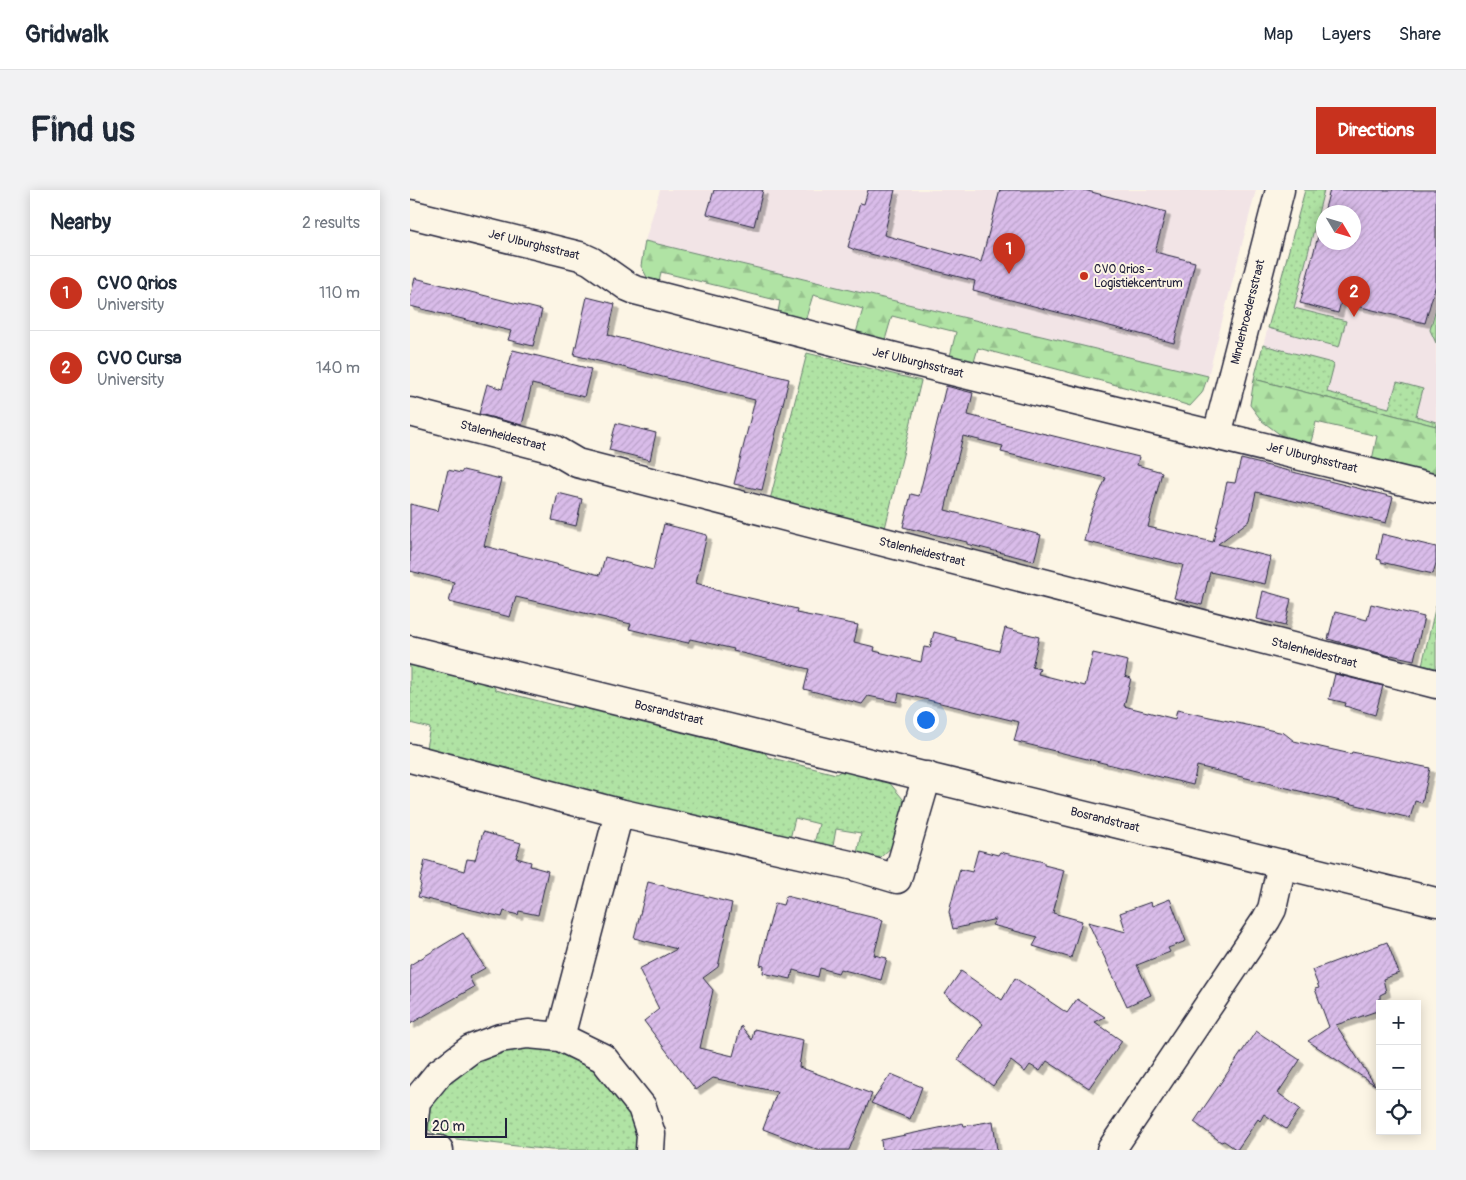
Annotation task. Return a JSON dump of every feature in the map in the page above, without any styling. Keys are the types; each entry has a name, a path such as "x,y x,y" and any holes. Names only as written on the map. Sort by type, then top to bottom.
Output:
{"street":[{"name":"Minderbroedersstraat","path":"1217,435 1280,190"},
{"name":"Jef Ulburghsstraat","path":"410,214 580,256 592,261 635,290 930,366 1436,489"},
{"name":"Stalenheidestraat","path":"410,412 553,449 577,463 1436,684"},
{"name":"Bosrandstraat","path":"410,650 1436,902"},
{"path":"410,758 619,813 850,865 897,879 927,776"},
{"path":"560,1037 619,813"},
{"path":"1111,1150 1266,920 1272,909 1282,864"},
{"path":"439,1150 410,1147 416,1101 439,1073 472,1049 500,1038 528,1034 560,1037 604,1058 642,1107 651,1134 650,1150"}],"shaded area":[{"path":"660,190 1256,190 1208,376 645,241"},
{"path":"1305,190 1436,190 1436,436 1254,379"}],"green space":[{"path":"1305,190 1324,190 1320,205 1316,205 1316,221 1294,308 1346,321 1339,347 1268,328"},
{"path":"645,241 1208,376 1202,393 1190,406 978,348 974,362 950,356 956,332 892,316 885,340 856,333 863,309 813,295 805,321 778,312 780,301 661,272 659,283 648,279 641,266"},
{"path":"1436,308 1436,343 1430,330"},
{"path":"1263,345 1332,363 1334,365 1327,392 1389,408 1397,382 1423,389 1416,416 1436,422 1436,426 1254,379"},
{"path":"807,353 921,381 885,528 770,500"},
{"path":"1254,379 1436,426 1436,477 1372,460 1377,436 1316,422 1310,446 1282,436 1262,421 1250,405"},
{"path":"1436,605 1436,668 1422,665"},
{"path":"410,661 490,681 496,690 570,709 579,702 761,747 768,757 836,774 846,768 888,781 903,799 906,816 896,843 881,857 856,859 861,833 836,829 832,852 813,848 819,824 795,818 789,843 425,752 430,728 410,723"},
{"path":"523,1042 592,1059 616,1082 642,1137 639,1150 551,1150 439,1137 423,1126 423,1110 460,1064"}],"building":[{"path":"714,190 763,190 754,226 707,214"},
{"name":"CVO Qrios - Logistiekcentrum","path":"868,190 895,190 884,235 981,262 1000,190 1084,190 1166,212 1155,252 1195,262 1174,343 973,290 975,281 848,247 860,203 864,204"},
{"path":"1330,190 1436,190 1436,284 1425,323 1341,302 1338,313 1300,303 1316,244 1316,250 1361,250 1361,205 1326,205"},
{"path":"415,278 542,310 533,346 508,340 511,331 410,306"},
{"path":"587,297 615,304 608,335 789,379 762,490 734,484 755,400 574,355"},
{"path":"513,350 591,369 584,397 532,384 522,425 479,414 487,384 502,389"},
{"path":"946,386 973,393 968,415 1139,457 1137,465 1162,472 1148,527 1213,542 1227,482 1235,483 1241,459 1393,497 1386,523 1256,492 1250,520 1218,544 1271,557 1265,584 1210,572 1202,605 1174,598 1183,565 1084,541 1090,515 1106,478 1001,452 1003,446 963,436 945,510 1041,535 1034,561 967,544 967,542 903,527 911,494 919,496"},
{"path":"616,423 656,433 650,460 609,450"},
{"path":"448,470 461,473 463,470 501,479 484,546 600,575 605,557 653,570 664,524 707,535 696,583 715,590 797,609 796,613 858,625 854,642 875,647 874,651 921,662 924,647 930,648 934,632 956,638 956,640 999,651 1005,628 1039,637 1032,667 1040,669 1038,674 1085,686 1093,653 1128,661 1125,676 1131,678 1124,706 1175,719 1177,710 1284,733 1294,741 1351,754 1352,752 1430,768 1422,803 1415,801 1410,818 1197,766 1193,785 1014,741 1019,722 899,693 897,702 868,696 862,704 804,689 809,669 733,651 734,649 690,639 688,643 658,636 629,629 631,624 516,597 510,617 449,602 454,582 410,571 410,504 438,511"},
{"path":"558,493 582,499 576,526 552,520"},
{"path":"1382,534 1436,547 1436,563 1433,574 1381,562 1381,560 1377,559"},
{"path":"1263,591 1291,599 1285,626 1257,619"},
{"path":"1371,604 1424,617 1414,660 1390,656 1328,639 1335,612 1367,620"},
{"path":"1335,674 1383,686 1375,715 1345,706 1346,703 1329,699"},
{"path":"483,832 521,843 516,858 531,862 530,866 548,871 538,915 519,911 518,915 504,911 502,917 418,897 425,860 464,871 467,859 475,860"},
{"path":"978,850 998,855 1000,852 1044,862 1044,865 1064,870 1053,913 1082,921 1071,958 1033,946 1038,937 992,925 996,919 953,929 949,912 960,869 972,872"},
{"path":"648,882 732,903 718,967 703,978 713,990 700,1048 733,1056 741,1026 752,1040 754,1029 803,1040 799,1067 872,1094 849,1150 818,1150 763,1129 777,1092 713,1078 696,1090 644,1021 659,1009 639,969 677,949 634,938"},
{"path":"786,896 883,920 874,955 887,958 881,980 840,969 838,973 820,968 818,977 793,970 791,979 763,973 764,966 760,965 775,903 783,905"},
{"path":"1170,899 1186,941 1168,948 1170,952 1137,965 1151,995 1127,1006 1088,922 1126,932 1120,913 1151,902 1152,906"},
{"path":"463,933 485,968 469,977 474,987 410,1024 410,965"},
{"path":"1387,942 1399,973 1383,979 1386,992 1380,995 1380,1000 1376,1000 1376,1011 1336,1025 1375,1085 1308,1041 1329,1027 1315,989 1319,988 1312,970"},
{"path":"961,971 1002,1000 1015,978 1067,1013 1077,999 1105,1017 1095,1022 1122,1041 1089,1088 1047,1061 1040,1071 1030,1065 1025,1072 1011,1061 993,1086 958,1060 983,1024 945,994"},
{"path":"1256,1031 1300,1060 1278,1093 1300,1109 1286,1129 1264,1114 1260,1121 1258,1119 1237,1150 1224,1141 1221,1142 1194,1122"},
{"path":"891,1074 922,1087 910,1119 871,1103"},
{"path":"993,1121 997,1150 882,1150 881,1140 963,1123 964,1126"}],"place":[{"name":"CVO Qrios","path":"1009,274"},
{"name":"CVO Qrios - Logistiekcentrum","path":"1084,276"},
{"name":"CVO Cursa","path":"1354,317"}]}
